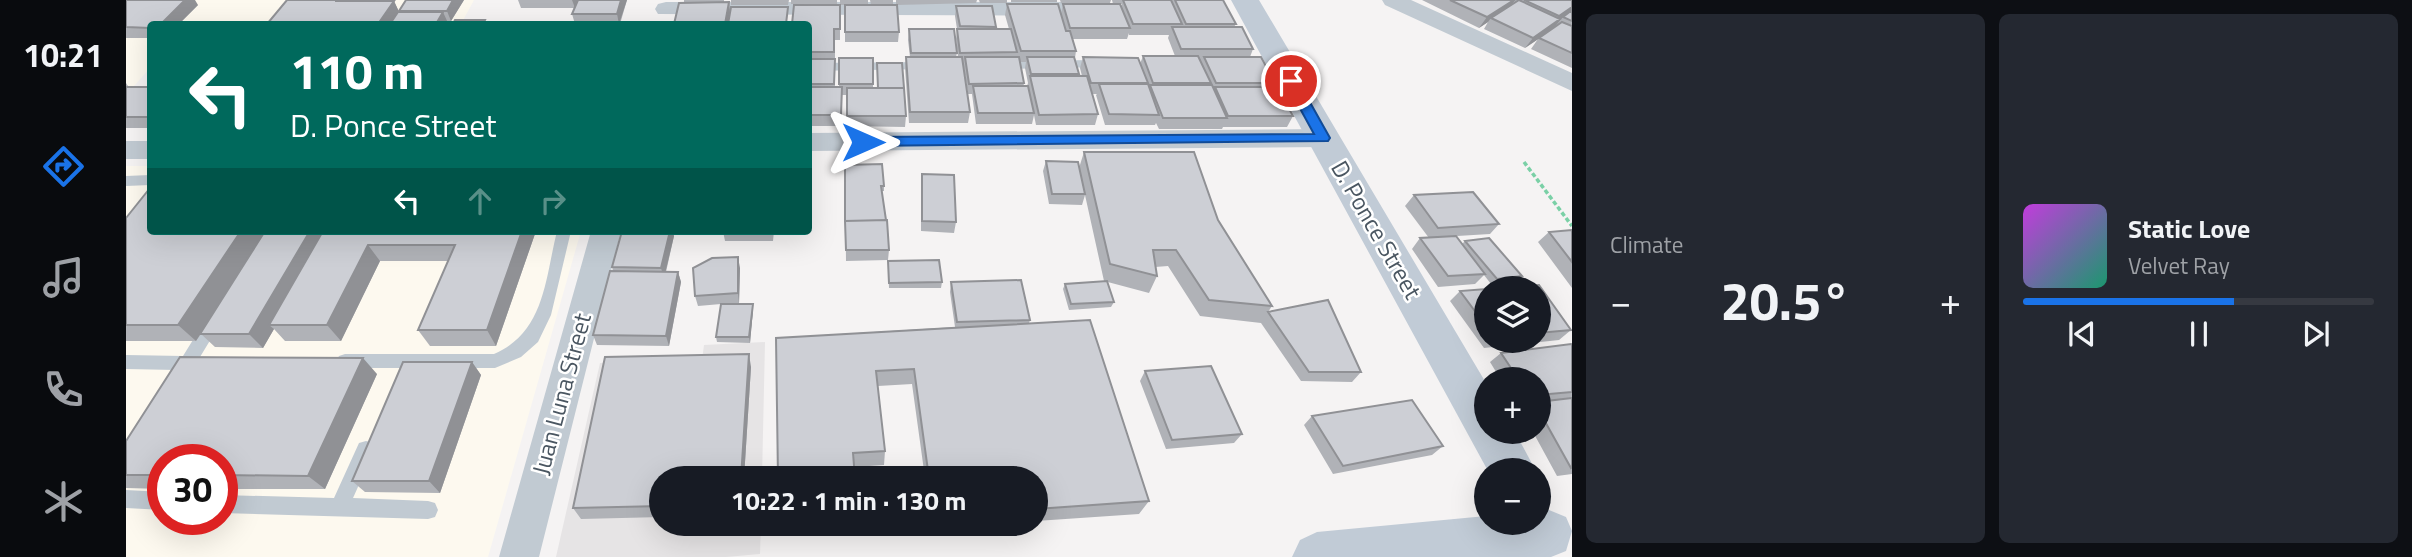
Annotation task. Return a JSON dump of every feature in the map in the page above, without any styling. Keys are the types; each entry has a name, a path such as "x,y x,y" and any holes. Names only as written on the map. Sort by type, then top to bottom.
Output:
{"street":[{"path":"1392,0 1572,83"},
{"name":"D. Ponce Street","path":"1239,6 1324,138 1474,403"},
{"path":"665,11 1125,9"},
{"path":"812,142 1324,138"},
{"path":"126,150 147,150"},
{"name":"Juan Luna Street","path":"519,557 605,235"},
{"path":"1317,557 1555,535"}],"lane":[{"path":"989,65 1114,64"},
{"path":"812,67 933,66"},
{"path":"126,181 147,180"},
{"path":"324,362 495,361 520,348 532,337 541,319 563,235"},
{"path":"174,387 222,308"},
{"path":"395,385 406,361"},
{"path":"126,362 215,363"},
{"path":"338,509 372,435"},
{"path":"126,499 147,500"},
{"path":"238,505 428,510"}],"path":[{"path":"1524,162 1572,226"}],"shaded area":[{"path":"126,0 474,0 463,21 147,21 147,71 126,95"},
{"path":"126,166 147,166 147,235 580,235 488,557 126,557"},
{"path":"765,342 762,466 649,466 649,536 761,536 760,554 726,557 556,557 600,363 702,360 704,345"}],"building":[{"path":"126,0 185,0 164,21 147,21 147,28 126,27"},
{"path":"287,0 394,1 380,21 270,21"},
{"path":"406,0 453,0 447,11 399,11"},
{"path":"578,0 621,0 617,14 572,14"},
{"path":"1123,0 1171,0 1182,24 1133,24"},
{"path":"1175,0 1223,0 1236,24 1186,24"},
{"path":"1450,0 1514,0 1487,17"},
{"path":"1519,0 1560,19 1533,38 1491,18"},
{"path":"1524,0 1572,0 1572,7 1559,16"},
{"path":"729,2 726,21 675,21 679,3"},
{"path":"1007,4 1058,4 1066,31 1070,31 1076,51 1021,51"},
{"path":"1063,4 1120,4 1130,28 1070,28"},
{"path":"794,5 840,5 840,29 834,29 834,52 812,52 812,21 792,21"},
{"path":"845,5 897,5 899,32 845,32"},
{"path":"956,6 992,6 996,27 960,26"},
{"path":"731,7 788,7 786,21 729,21"},
{"path":"1572,10 1572,21 1563,17"},
{"path":"398,12 443,12 438,21 392,21"},
{"path":"1562,22 1572,26 1572,53 1539,38"},
{"path":"1172,27 1242,27 1253,49 1181,49"},
{"path":"909,29 954,29 957,53 911,53"},
{"path":"957,29 1011,29 1017,52 960,53"},
{"path":"1143,56 1198,56 1211,83 1153,83"},
{"path":"906,57 962,57 970,112 910,112"},
{"path":"965,57 1019,57 1024,83 969,84"},
{"path":"1027,57 1074,57 1079,74 1031,74"},
{"path":"1083,57 1138,58 1148,83 1091,83"},
{"path":"1204,57 1261,57 1275,83 1216,83"},
{"path":"839,58 873,58 873,84 839,84"},
{"path":"812,59 835,59 834,84 812,84"},
{"path":"877,63 902,63 904,88 878,88"},
{"path":"1030,76 1087,76 1098,114 1039,115"},
{"path":"1099,84 1148,84 1159,115 1109,114"},
{"path":"1150,85 1212,85 1227,118 1163,118"},
{"path":"973,86 1028,86 1034,113 978,113"},
{"path":"126,87 147,87 147,117 126,117"},
{"path":"812,87 842,87 841,115 812,115"},
{"path":"1215,87 1277,87 1293,116 1228,116"},
{"path":"847,88 904,88 906,116 847,116"},
{"path":"1084,152 1194,152 1218,220 1272,306 1209,300 1176,250 1153,250 1157,276 1110,264"},
{"path":"1046,161 1078,162 1085,194 1052,194"},
{"path":"882,164 884,186 881,186 886,220 845,221 845,165"},
{"path":"922,174 954,175 956,222 922,221"},
{"path":"147,192 147,235 238,235 178,325 126,325 126,218"},
{"path":"1473,192 1499,224 1438,228 1414,195"},
{"path":"887,220 889,250 846,250 845,221"},
{"path":"1572,230 1572,262 1549,232"},
{"path":"262,235 308,235 249,334 200,334"},
{"path":"321,235 521,235 487,330 418,330 455,245 368,245 327,325 269,325"},
{"path":"621,235 669,235 661,268 612,267"},
{"path":"1456,236 1485,274 1448,276 1420,238"},
{"path":"1489,238 1522,276 1494,276 1465,241"},
{"path":"738,257 738,293 695,296 693,268 712,258"},
{"path":"939,260 942,282 889,283 888,261"},
{"path":"610,271 678,272 666,336 593,335"},
{"path":"1021,280 1030,320 957,322 951,282"},
{"path":"1107,281 1114,302 1071,304 1065,284"},
{"path":"1474,290 1474,310 1460,291"},
{"path":"1328,300 1361,372 1309,372 1268,312"},
{"path":"1551,302 1571,330 1551,332"},
{"path":"721,304 753,304 749,337 716,337"},
{"path":"1090,320 1149,501 1048,508 1048,466 927,466 914,369 876,371 885,451 853,453 854,466 778,466 776,338"},
{"path":"1572,345 1572,392 1551,394 1551,367 1510,367 1501,353 1551,353 1551,347"},
{"path":"749,354 742,466 649,466 649,506 573,508 605,357"},
{"path":"180,357 363,358 308,476 238,475 238,444 147,444 147,475 126,475 126,441"},
{"path":"403,362 472,362 429,481 352,481"},
{"path":"1211,366 1242,434 1172,440 1145,371"},
{"path":"1572,398 1571,468 1551,432 1551,400"},
{"path":"1412,400 1443,446 1343,466 1312,416"}],"route":[{"path":"863,142 1324,138 1291,81"}]}
